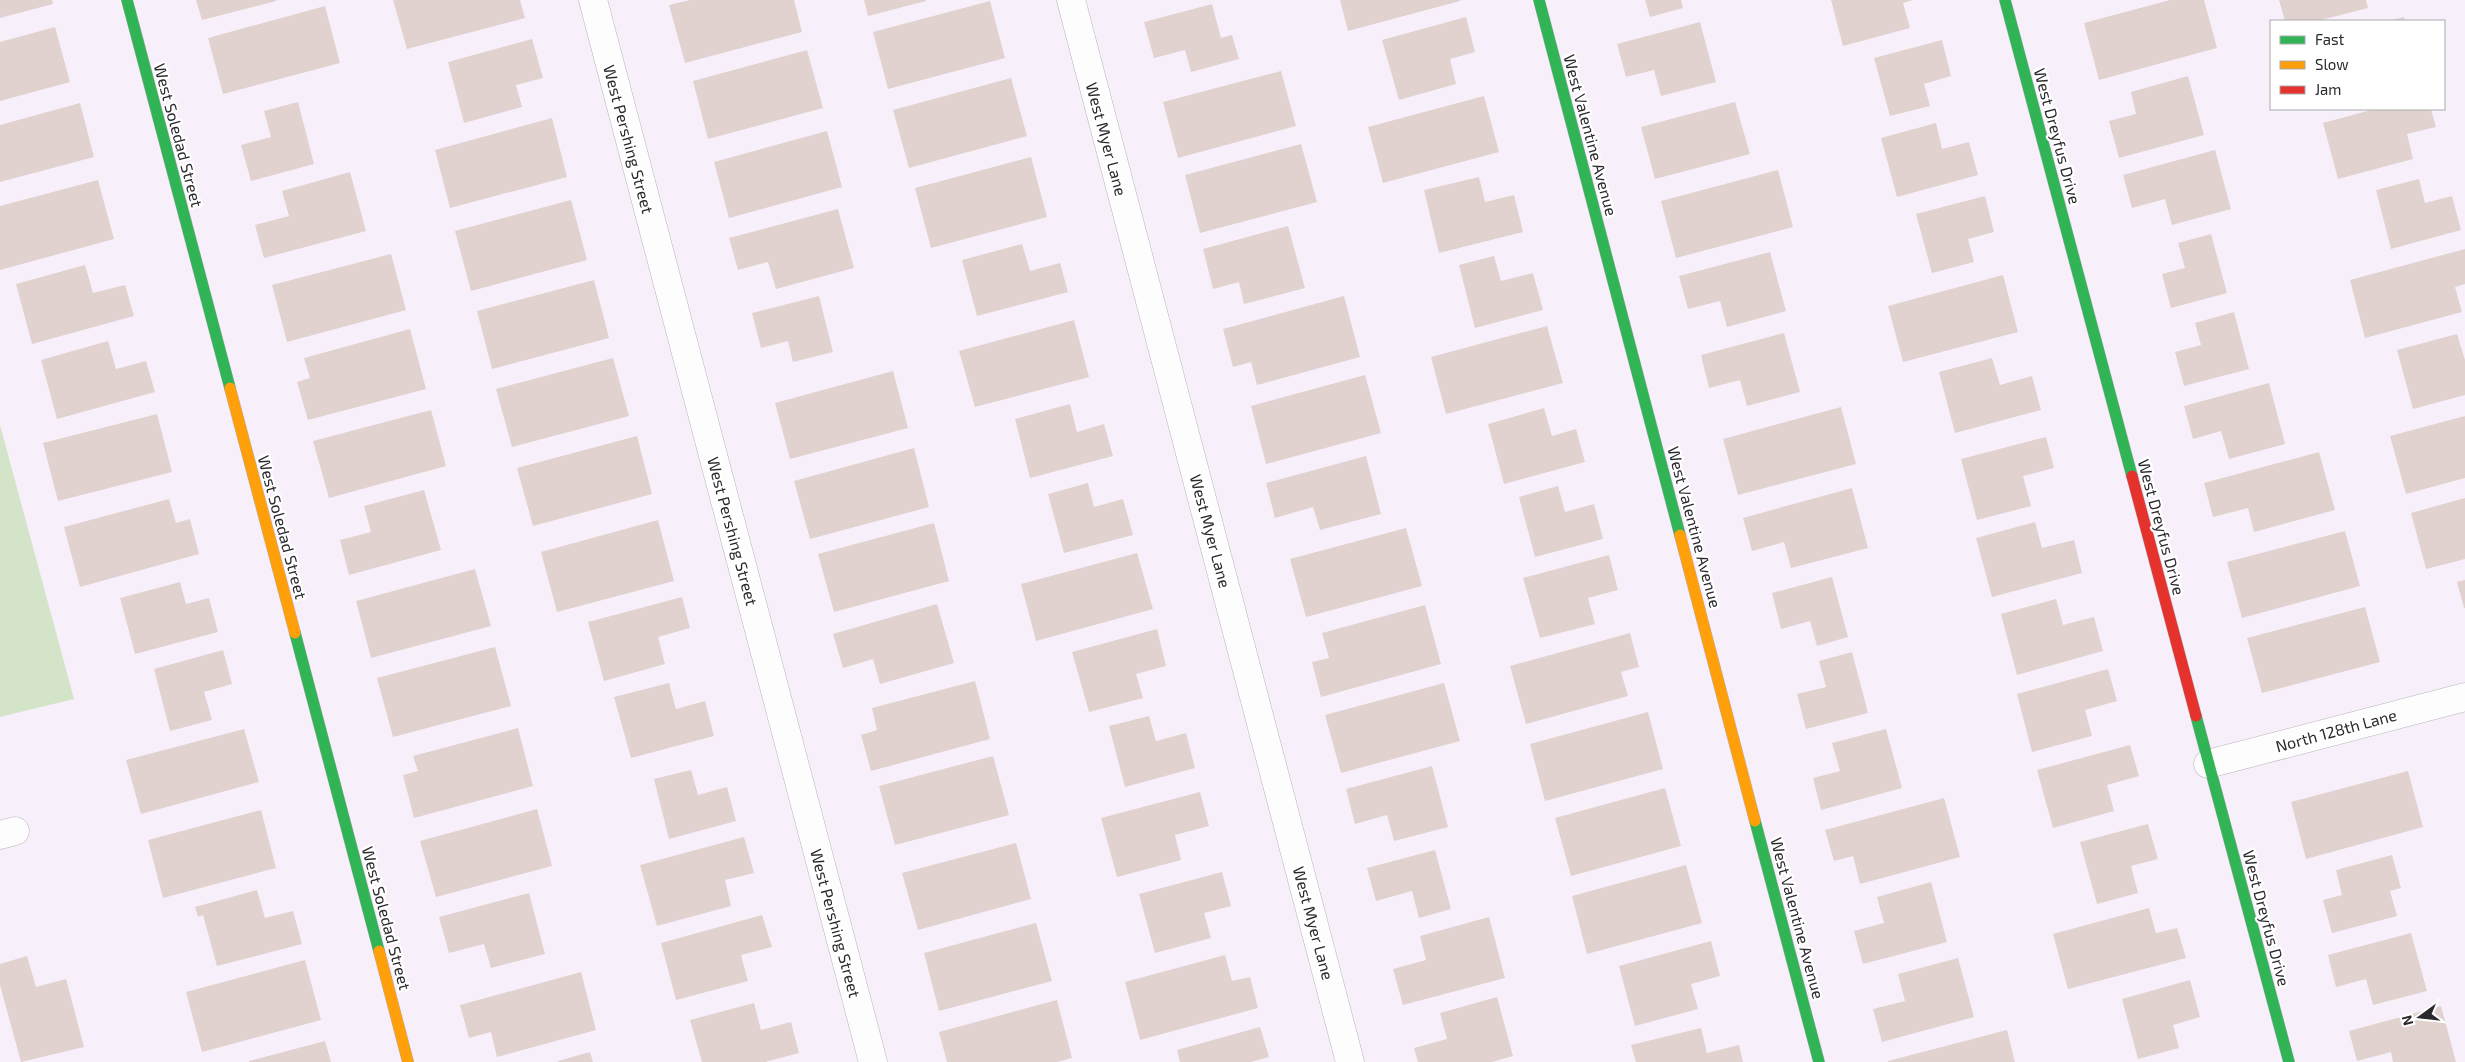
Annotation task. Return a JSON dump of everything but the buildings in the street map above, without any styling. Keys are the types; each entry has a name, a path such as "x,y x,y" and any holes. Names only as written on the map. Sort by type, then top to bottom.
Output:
{"street":[{"name":"West Soledad Street","path":"127,0 408,1062"},
{"name":"West Pershing Street","path":"593,0 873,1062"},
{"name":"West Myer Lane","path":"1071,0 1350,1062"},
{"name":"West Valentine Avenue","path":"1539,0 1819,1062"},
{"name":"West Dreyfus Drive","path":"2004,0 2289,1062"},
{"name":"North 128th Lane","path":"2208,764 2465,697"}],"green space":[{"path":"0,425 74,699 0,717"}],"traffic: fast":[{"path":"127,0 230,388"},
{"path":"1539,0 1680,535"},
{"path":"2005,0 2132,476"},
{"path":"295,633 379,951"},
{"path":"2196,716 2289,1062"},
{"path":"1755,821 1819,1062"}],"traffic: slow":[{"path":"230,388 295,633"},
{"path":"1680,535 1755,821"},
{"path":"379,951 408,1062"}],"traffic: jam":[{"path":"2132,476 2196,716"}]}
